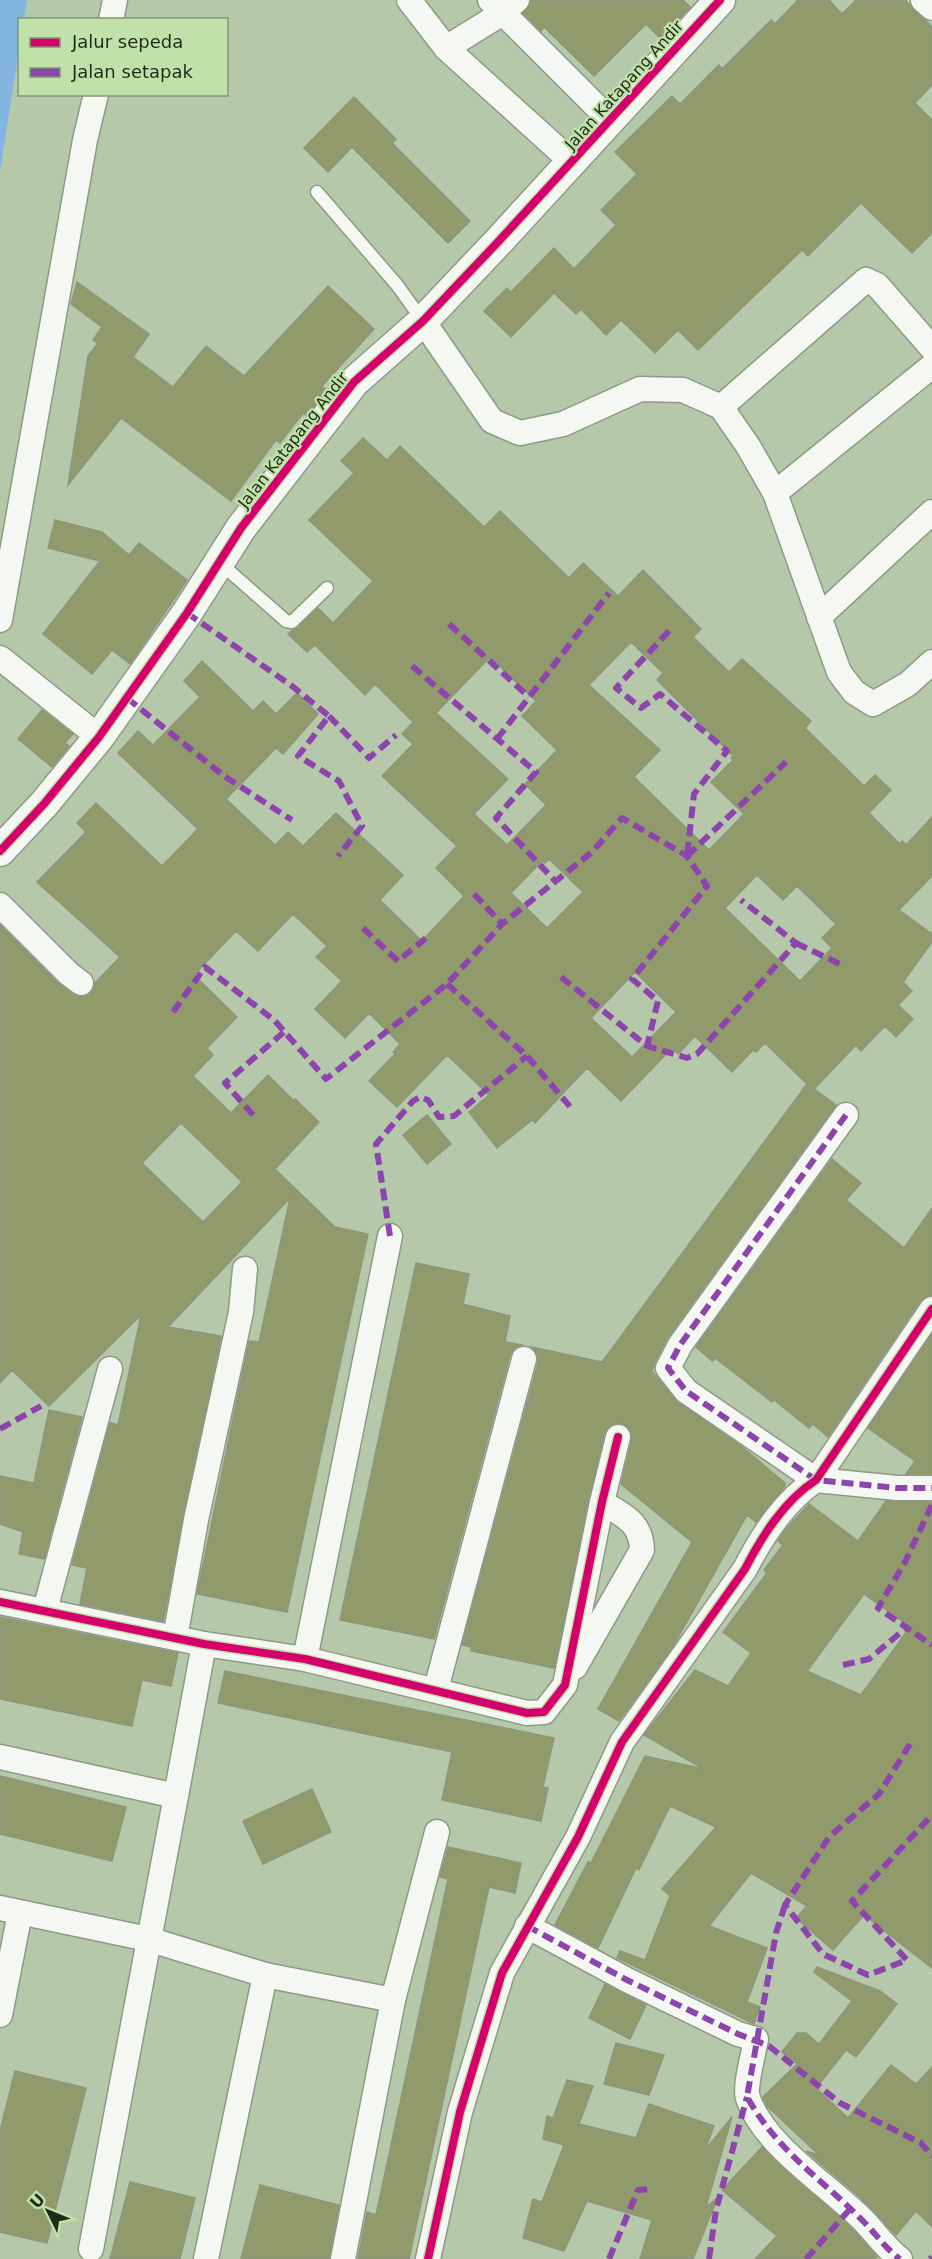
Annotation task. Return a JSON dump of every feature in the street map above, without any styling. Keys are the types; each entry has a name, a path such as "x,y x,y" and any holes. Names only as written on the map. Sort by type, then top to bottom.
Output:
{"street":[{"path":"111,18 115,0"},
{"path":"409,0 446,48 572,162"},
{"name":"Jalan Katapang Andir","path":"0,851 44,804 99,737 220,563 241,528 354,382 417,325 572,162 720,0"},
{"path":"924,0 932,8"},
{"path":"446,48 503,4 609,119"},
{"path":"0,620 85,140 96,96"},
{"path":"721,407 866,280 877,285 932,348"},
{"path":"417,325 492,421 520,433 563,424 640,389 683,390 721,407 748,446 775,493 839,672 854,692 873,704 908,684 932,662"},
{"path":"775,493 932,366"},
{"path":"819,617 932,512"},
{"path":"0,658 99,737"},
{"path":"0,905 69,974 81,983"},
{"path":"846,1115 680,1345 668,1368 686,1391 816,1480 897,1488 932,1488"},
{"path":"305,1659 390,1236"},
{"path":"175,1638 196,1520 241,1312 245,1269"},
{"path":"428,2259 460,2112 484,2025 502,1972 578,1837 622,1742 745,1569 760,1539 800,1491 816,1480 932,1309"},
{"path":"436,1689 525,1359"},
{"path":"45,1610 110,1369"},
{"path":"565,1685 602,1502 618,1437"},
{"path":"0,1602 204,1644 305,1659 436,1689 527,1713 544,1712 565,1685 642,1550 642,1536 633,1523 602,1502"},
{"path":"91,2249 204,1644"},
{"path":"0,1757 176,1796"},
{"path":"343,2259 393,2000 437,1832"},
{"path":"0,2015 10,1910 148,1939 266,1975 393,2000"},
{"path":"527,1926 627,1980 738,2034 756,2039 747,2097 758,2116 784,2149 865,2223 883,2246 900,2259"},
{"path":"206,2259 266,1975"}],"lane":[{"path":"317,192 397,285 417,325"},
{"path":"220,563 286,621 292,622 327,588"}],"water":[{"path":"0,0 27,0 24,18 18,18 18,55 0,172"}],"building":[{"path":"531,0 683,0 690,7 661,39 646,24 594,76 544,27 541,31 523,13"},
{"path":"798,0 829,0 842,14 856,0 905,0 932,27 932,85 915,103 932,120 932,233 912,253 861,203 808,256 802,250 698,350 678,330 655,353 621,320 606,335 581,309 576,314 554,293 511,337 484,311 507,288 511,292 554,248 574,269 616,225 601,210 637,174 615,152 672,96 680,104 719,65 722,69 771,20 775,24"},
{"path":"354,97 396,139 392,143 470,221 448,243 352,147 328,172 304,148"},
{"path":"77,282 149,334 133,357 173,387 206,346 244,376 328,286 374,329 322,386 326,390 311,410 306,415 303,413 280,443 276,440 231,501 121,418 68,485 88,356 98,343 93,340 102,327 71,304"},
{"path":"363,438 387,460 400,446 484,527 500,511 569,578 583,563 618,596 643,570 701,629 693,637 729,672 742,659 811,721 805,728 864,786 875,775 891,790 869,813 900,844 902,841 906,845 932,817 932,876 899,910 932,934 932,942 903,982 912,991 898,1005 913,1019 896,1037 885,1026 861,1051 856,1045 814,1089 836,1105 668,1337 655,1362 652,1371 675,1400 741,1446 785,1483 785,1486 756,1522 747,1515 672,1648 619,1721 598,1709 692,1542 621,1484 632,1440 631,1432 622,1423 614,1424 604,1434 554,1668 471,1651 471,1647 462,1645 538,1363 538,1355 531,1347 602,1362 807,1084 765,1043 756,1052 753,1050 732,1072 695,1036 678,1054 672,1048 621,1101 587,1068 535,1123 532,1120 497,1148 469,1112 489,1095 447,1055 397,1107 369,1081 395,1054 393,1052 400,1044 369,1013 345,1038 315,1009 342,981 316,957 327,946 293,914 258,951 236,931 194,975 237,1017 207,1048 213,1055 193,1076 231,1113 268,1075 294,1101 295,1099 319,1122 275,1169 335,1227 368,1234 287,1612 197,1594 249,1341 259,1342 290,1198 168,1327 221,1336 163,1621 80,1604 87,1568 72,1565 110,1423 118,1425 141,1315 49,1406 12,1370 0,1383 0,925 59,984 79,997 92,992 95,983 120,957 37,882 86,832 77,823 96,803 162,866 198,829 118,753 138,731 153,745 200,697 184,681 202,661 253,711 263,701 276,714 297,693 318,714 283,754 276,748 226,799 275,845 288,832 303,846 336,813 403,875 380,900 422,941 464,896 436,868 457,846 382,776 413,744 402,734 413,722 375,684 365,695 315,645 307,652 288,634 318,608 333,623 373,581 309,520 354,473 341,461","holes":["631,642 663,673 657,680 733,756 731,758 733,760 711,782 744,814 709,850 634,777 660,750 589,685","490,657 536,701 522,716 557,750 525,784 546,805 507,845 474,814 508,779 436,713","549,859 583,892 547,928 511,893 542,861 545,863","757,875 783,900 797,886 836,924 822,938 832,948 800,981 725,908","635,972 676,1012 632,1057 591,1018","181,1123 242,1182 203,1222 142,1163"]},
{"path":"55,520 102,532 129,555 139,543 187,580 130,664 112,650 92,674 43,634 100,561 48,548"},
{"path":"42,710 73,734 65,743 69,746 52,767 18,739"},
{"path":"427,1115 451,1144 427,1164 403,1135"},
{"path":"832,1159 861,1183 846,1200 904,1248 932,1208 932,1295 920,1301 828,1437 813,1424 809,1428 774,1400 772,1402 715,1358 712,1361 696,1347"},
{"path":"416,1263 469,1274 463,1304 510,1316 505,1342 522,1345 514,1349 510,1355 434,1639 340,1620"},
{"path":"932,1334 932,1474 906,1474 915,1461 868,1428"},
{"path":"49,1410 82,1417 44,1559 19,1554 23,1532 0,1524 0,1476 34,1483"},
{"path":"886,1501 932,1502 932,1968 864,1915 833,1950 796,1918 807,1906 751,1873 709,1926 767,1948 747,2002 760,2007 754,2024 617,1958 620,1951 645,1960 670,1896 662,1889 716,1827 670,1806 639,1870 636,1868 598,1948 555,1925 588,1862 591,1863 645,1756 704,1769 644,1735 695,1670 728,1686 751,1653 723,1632 767,1573 764,1570 783,1545 778,1541 786,1529 809,1504 858,1541","holes":["864,1594 910,1627 861,1695 807,1671"]},
{"path":"0,1617 178,1653 171,1686 142,1680 132,1726 0,1699"},
{"path":"225,1671 554,1738 543,1787 548,1788 541,1821 442,1800 452,1752 218,1703"},
{"path":"0,1776 126,1807 112,1861 0,1834"},
{"path":"312,1789 331,1832 263,1864 243,1821"},
{"path":"448,1847 521,1863 515,1893 489,1887 409,2259 358,2259 367,2212 376,2215 448,1879 440,1877"},
{"path":"817,1967 880,1991 897,2004 856,2057 846,2050 816,2088 848,2118 891,2065 916,2084 932,2067 932,2227 916,2211 896,2235 861,2198 806,2151 819,2155 767,2106 763,2097 797,2064 782,2052 797,2033 806,2033 819,2044 852,2001 814,1972"},
{"path":"605,1984 646,2005 630,2039 589,2018"},
{"path":"616,2043 664,2055 649,2095 604,2084"},
{"path":"15,2071 86,2088 47,2243 0,2232 0,2131"},
{"path":"567,2080 593,2086 579,2124 636,2138 649,2104 714,2126 705,2150 732,2117 706,2207 718,2197 693,2259 640,2259 652,2220 587,2201 564,2251 523,2238 533,2199 542,2202 564,2145 543,2139 547,2116 553,2118"},
{"path":"762,2147 855,2232 877,2257 875,2259 755,2259 777,2236 722,2190"},
{"path":"130,2182 195,2198 180,2259 110,2259"},
{"path":"260,2185 339,2205 329,2259 241,2259"}],"marked path":[{"path":"497,739 609,593"},
{"path":"187,613 292,686 329,716 298,756 339,781 362,826 338,856"},
{"path":"449,624 529,697"},
{"path":"669,631 616,688 641,708 660,694 727,751 694,794 687,856"},
{"path":"412,666 536,772 496,818 557,883"},
{"path":"127,698 224,776 292,820"},
{"path":"329,716 369,758 396,735"},
{"path":"687,856 786,762"},
{"path":"173,1012 205,967 274,1020 326,1079 447,984 502,924 592,852 622,818 687,856 707,886 632,979 658,1001 647,1046"},
{"path":"474,894 502,924"},
{"path":"561,977 647,1046 687,1058 697,1054 796,943 741,900"},
{"path":"363,928 398,961 426,938"},
{"path":"796,943 842,965"},
{"path":"447,984 527,1056 572,1109"},
{"path":"253,1115 225,1083 284,1032"},
{"path":"390,1236 376,1144 413,1101 420,1097 428,1100 439,1117 454,1116 527,1056"},
{"path":"846,1115 680,1345 668,1368 686,1391 816,1480 897,1488 932,1488"},
{"path":"0,1429 41,1406"},
{"path":"932,1505 905,1562 878,1608 932,1645"},
{"path":"843,1665 869,1659 906,1628"},
{"path":"910,1744 879,1794 829,1837 785,1905 823,1954 868,1975 907,1960 852,1901 932,1815"},
{"path":"785,1905 776,1933 747,2097 759,2117 787,2150 848,2206 900,2259"},
{"path":"527,1926 627,1980 738,2034 769,2046 840,2103 921,2143 932,2156"},
{"path":"709,2259 716,2210 747,2097"},
{"path":"609,2259 638,2190 652,2189"},
{"path":"806,2259 850,2209"}],"cycle path":[{"path":"0,851 44,804 99,737 187,613 241,528 354,382 423,321 720,0"},
{"path":"428,2259 460,2112 502,1973 578,1837 622,1742 745,1569 775,1520 804,1488 816,1480 932,1309"},
{"path":"0,1602 204,1644 305,1659 527,1713 544,1712 565,1685 602,1502 618,1437"}]}
